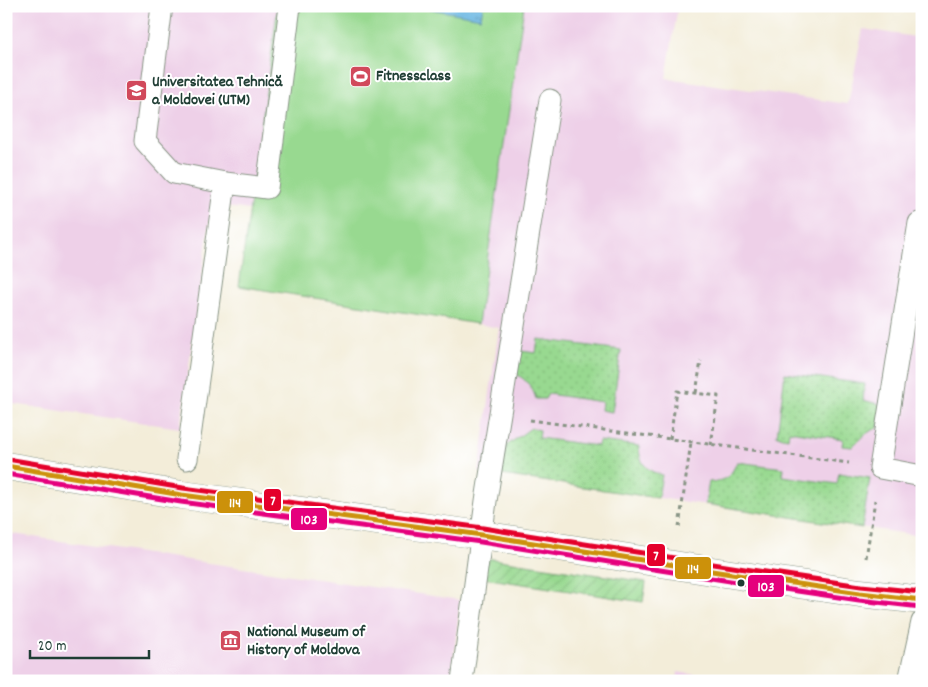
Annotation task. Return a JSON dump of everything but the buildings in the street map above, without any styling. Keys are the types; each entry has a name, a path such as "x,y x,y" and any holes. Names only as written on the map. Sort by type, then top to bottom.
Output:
{"street":[{"path":"6,466 182,495 482,535 744,576 922,600"}],"lane":[{"path":"162,6 145,141 174,173 225,183 267,188 290,6"},
{"path":"462,681 486,502 550,100"},
{"path":"187,460 225,183"},
{"path":"919,223 880,468 922,476"},
{"path":"909,681 922,622"}],"path":[{"path":"696,393 701,361"},
{"path":"670,439 677,391 718,396 711,445"},
{"path":"500,416 880,468 860,593"},
{"path":"679,527 691,442"}],"shaded area":[{"path":"6,6 278,6 249,210 212,205 180,428 6,403"},
{"path":"524,6 678,6 666,78 848,104 863,29 922,38 922,536 479,472 499,328 478,324"},
{"name":"National Museum of History of Moldova","path":"6,533 460,600 451,681 6,681"},
{"path":"678,672 731,681 677,681"}],"green space":[{"path":"278,6 524,6 478,324 239,286"},
{"path":"538,339 621,350 612,412 601,410 602,402 548,394 545,399 536,399 529,385 516,374 521,351 536,353"},
{"path":"785,373 865,384 863,400 882,405 878,428 867,433 852,447 842,446 843,439 789,431 788,438 777,436"},
{"path":"531,428 540,430 539,438 598,446 599,441 639,446 640,457 644,465 662,475 658,498 502,475 506,446"},
{"path":"737,462 784,468 783,476 837,484 839,473 870,478 862,528 705,504 709,482 727,477"},
{"path":"486,558 646,582 643,602 483,578"}],"water":[{"path":"414,6 483,6 481,18"}],"transit line":[{"name":"7","path":"7,459 183,488 483,528 861,586 922,592"},
{"name":"114","path":"6,466 182,495 482,535 744,576 922,600"},
{"name":"103","path":"6,474 181,502 481,542 743,583 921,607"}],"place":[{"name":"Fitnessclass","path":"360,76"},
{"name":"Universitatea Tehnică a Moldovei (UTM)","path":"136,91"},
{"name":"National Museum of History of Moldova","path":"231,641"}]}
